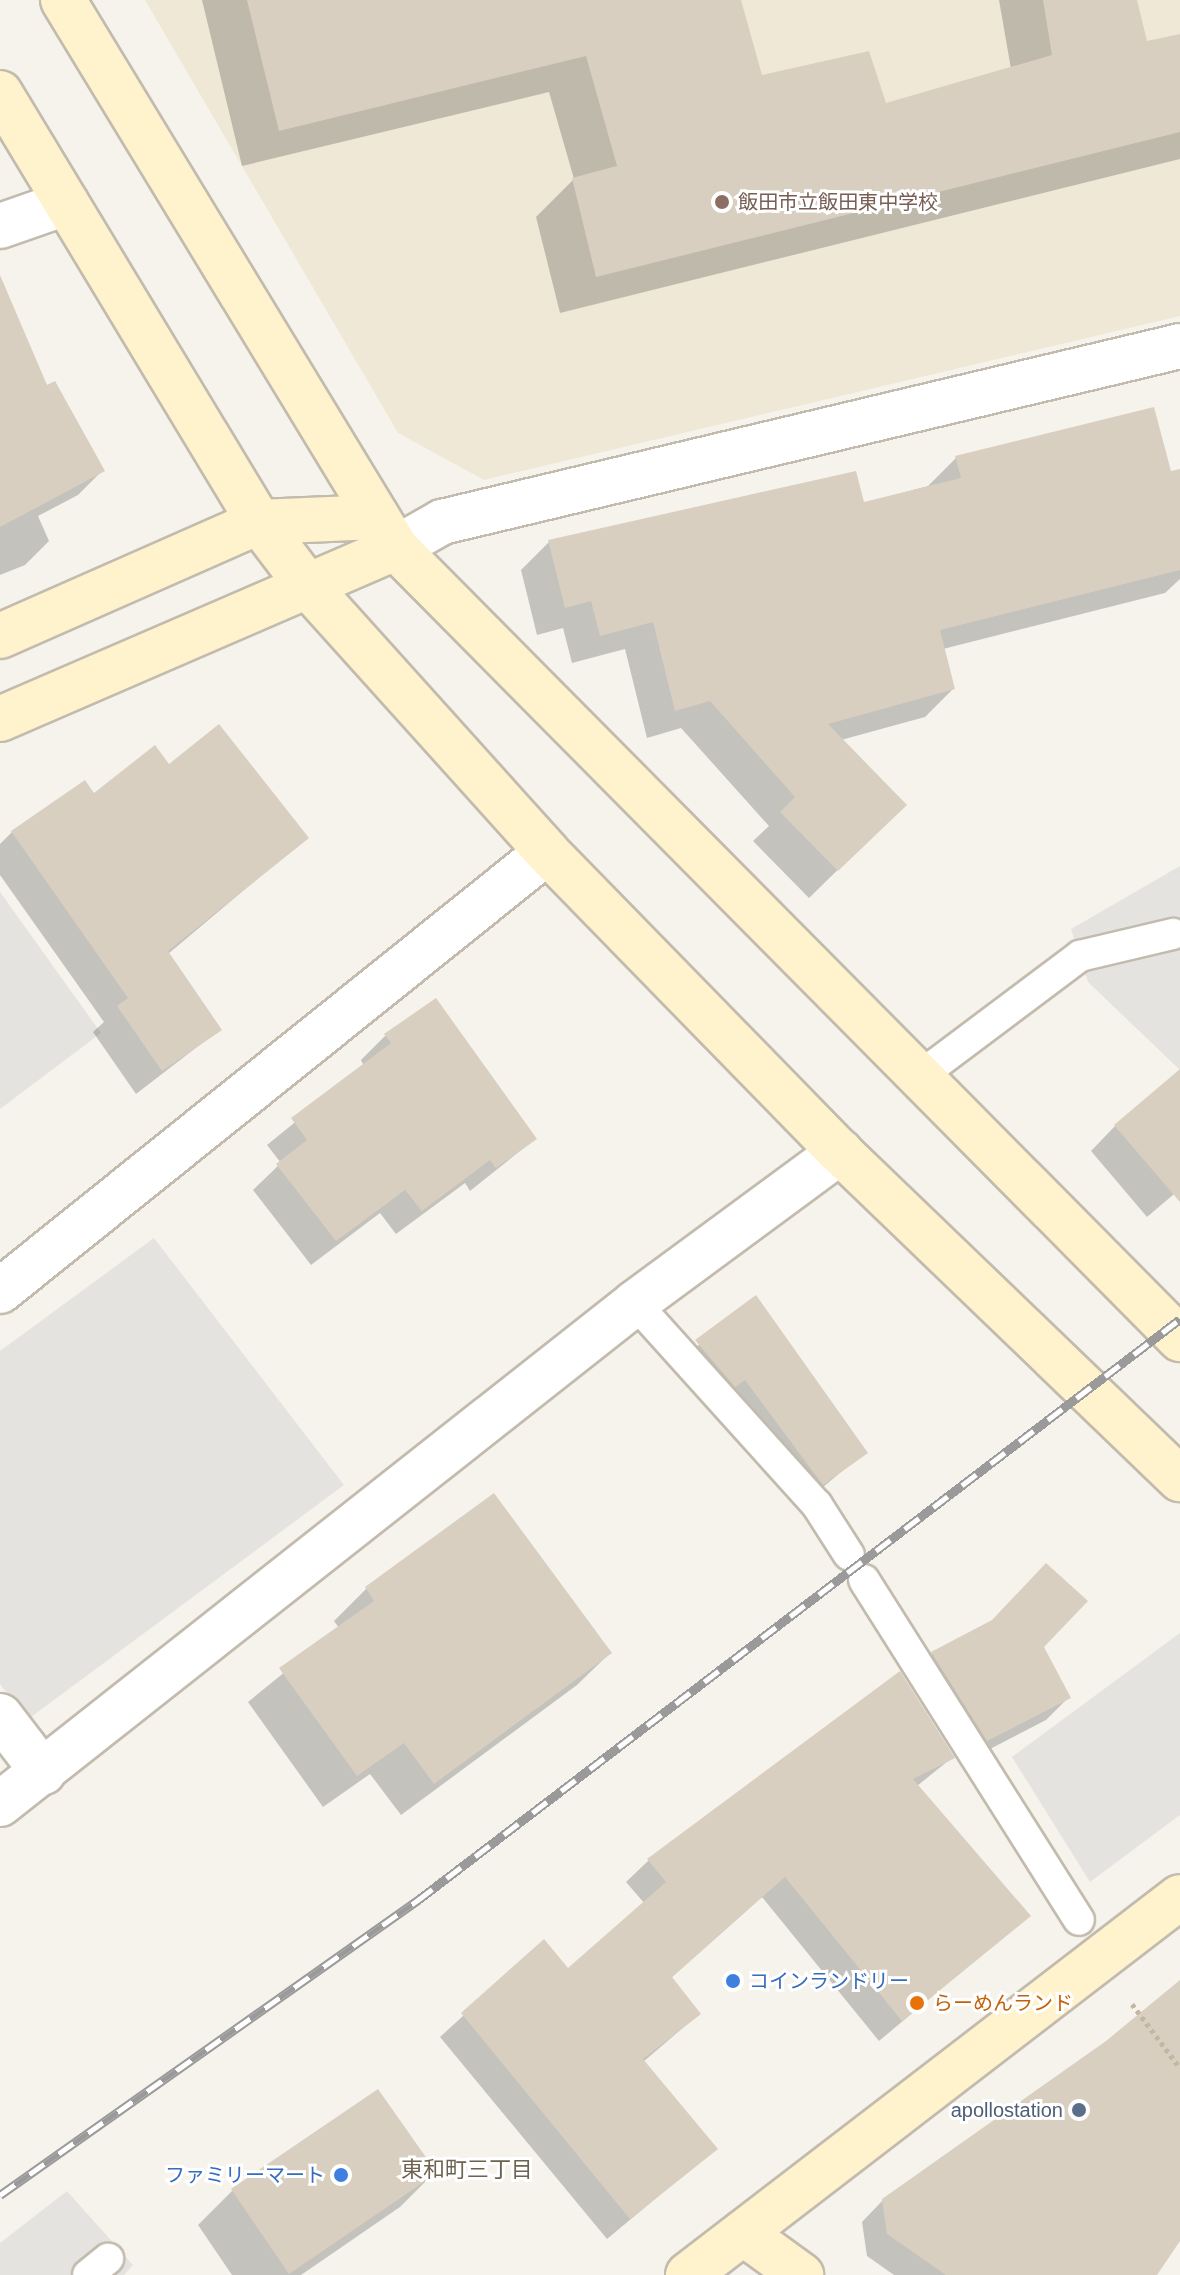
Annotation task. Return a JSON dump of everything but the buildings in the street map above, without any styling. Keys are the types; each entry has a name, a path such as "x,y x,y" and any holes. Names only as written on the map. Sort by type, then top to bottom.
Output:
{"street":[{"path":"63,0 387,532 1180,1339"},
{"path":"0,93 259,522 306,584 547,852 840,1152 1180,1479"},
{"path":"0,226 66,203"},
{"path":"0,636 259,522 387,532 442,522 1180,346"},
{"path":"0,719 306,584 387,532"},
{"path":"0,1291 547,852"},
{"path":"0,1804 635,1303 840,1152"},
{"path":"0,1716 43,1772"},
{"path":"688,2275 1180,1897"},
{"path":"743,2233 801,2275"}],"lane":[{"path":"920,1076 1080,956 1173,934"},
{"path":"635,1303 817,1505 1079,1920"}],"path":[{"path":"1126,1997 1180,2068"}],"shaded area":[{"name":"飯田市立飯田東中学校","path":"145,0 1180,0 1180,316 484,480 398,433"},
{"path":"1180,866 1180,1070 1088,982 1071,929"},
{"path":"0,892 101,1033 0,1109"},
{"path":"154,1238 344,1485 27,1720 0,1684 0,1351"},
{"path":"1180,1633 1180,1815 1090,1882 1012,1757"},
{"path":"67,2191 133,2265 124,2275 0,2275 0,2243"}],"railway":[{"path":"0,2195 418,1900 1180,1319"}],"place":[{"name":"飯田市立飯田東中学校","path":"722,202"},
{"name":"コインランドリー","path":"733,1981"},
{"name":"らーめんランド","path":"917,2003"},
{"name":"apollostation","path":"1079,2110"},
{"name":"ファミリーマート","path":"341,2175"}],"district":[{"name":"東和町三丁目","path":"467,2170"}]}
